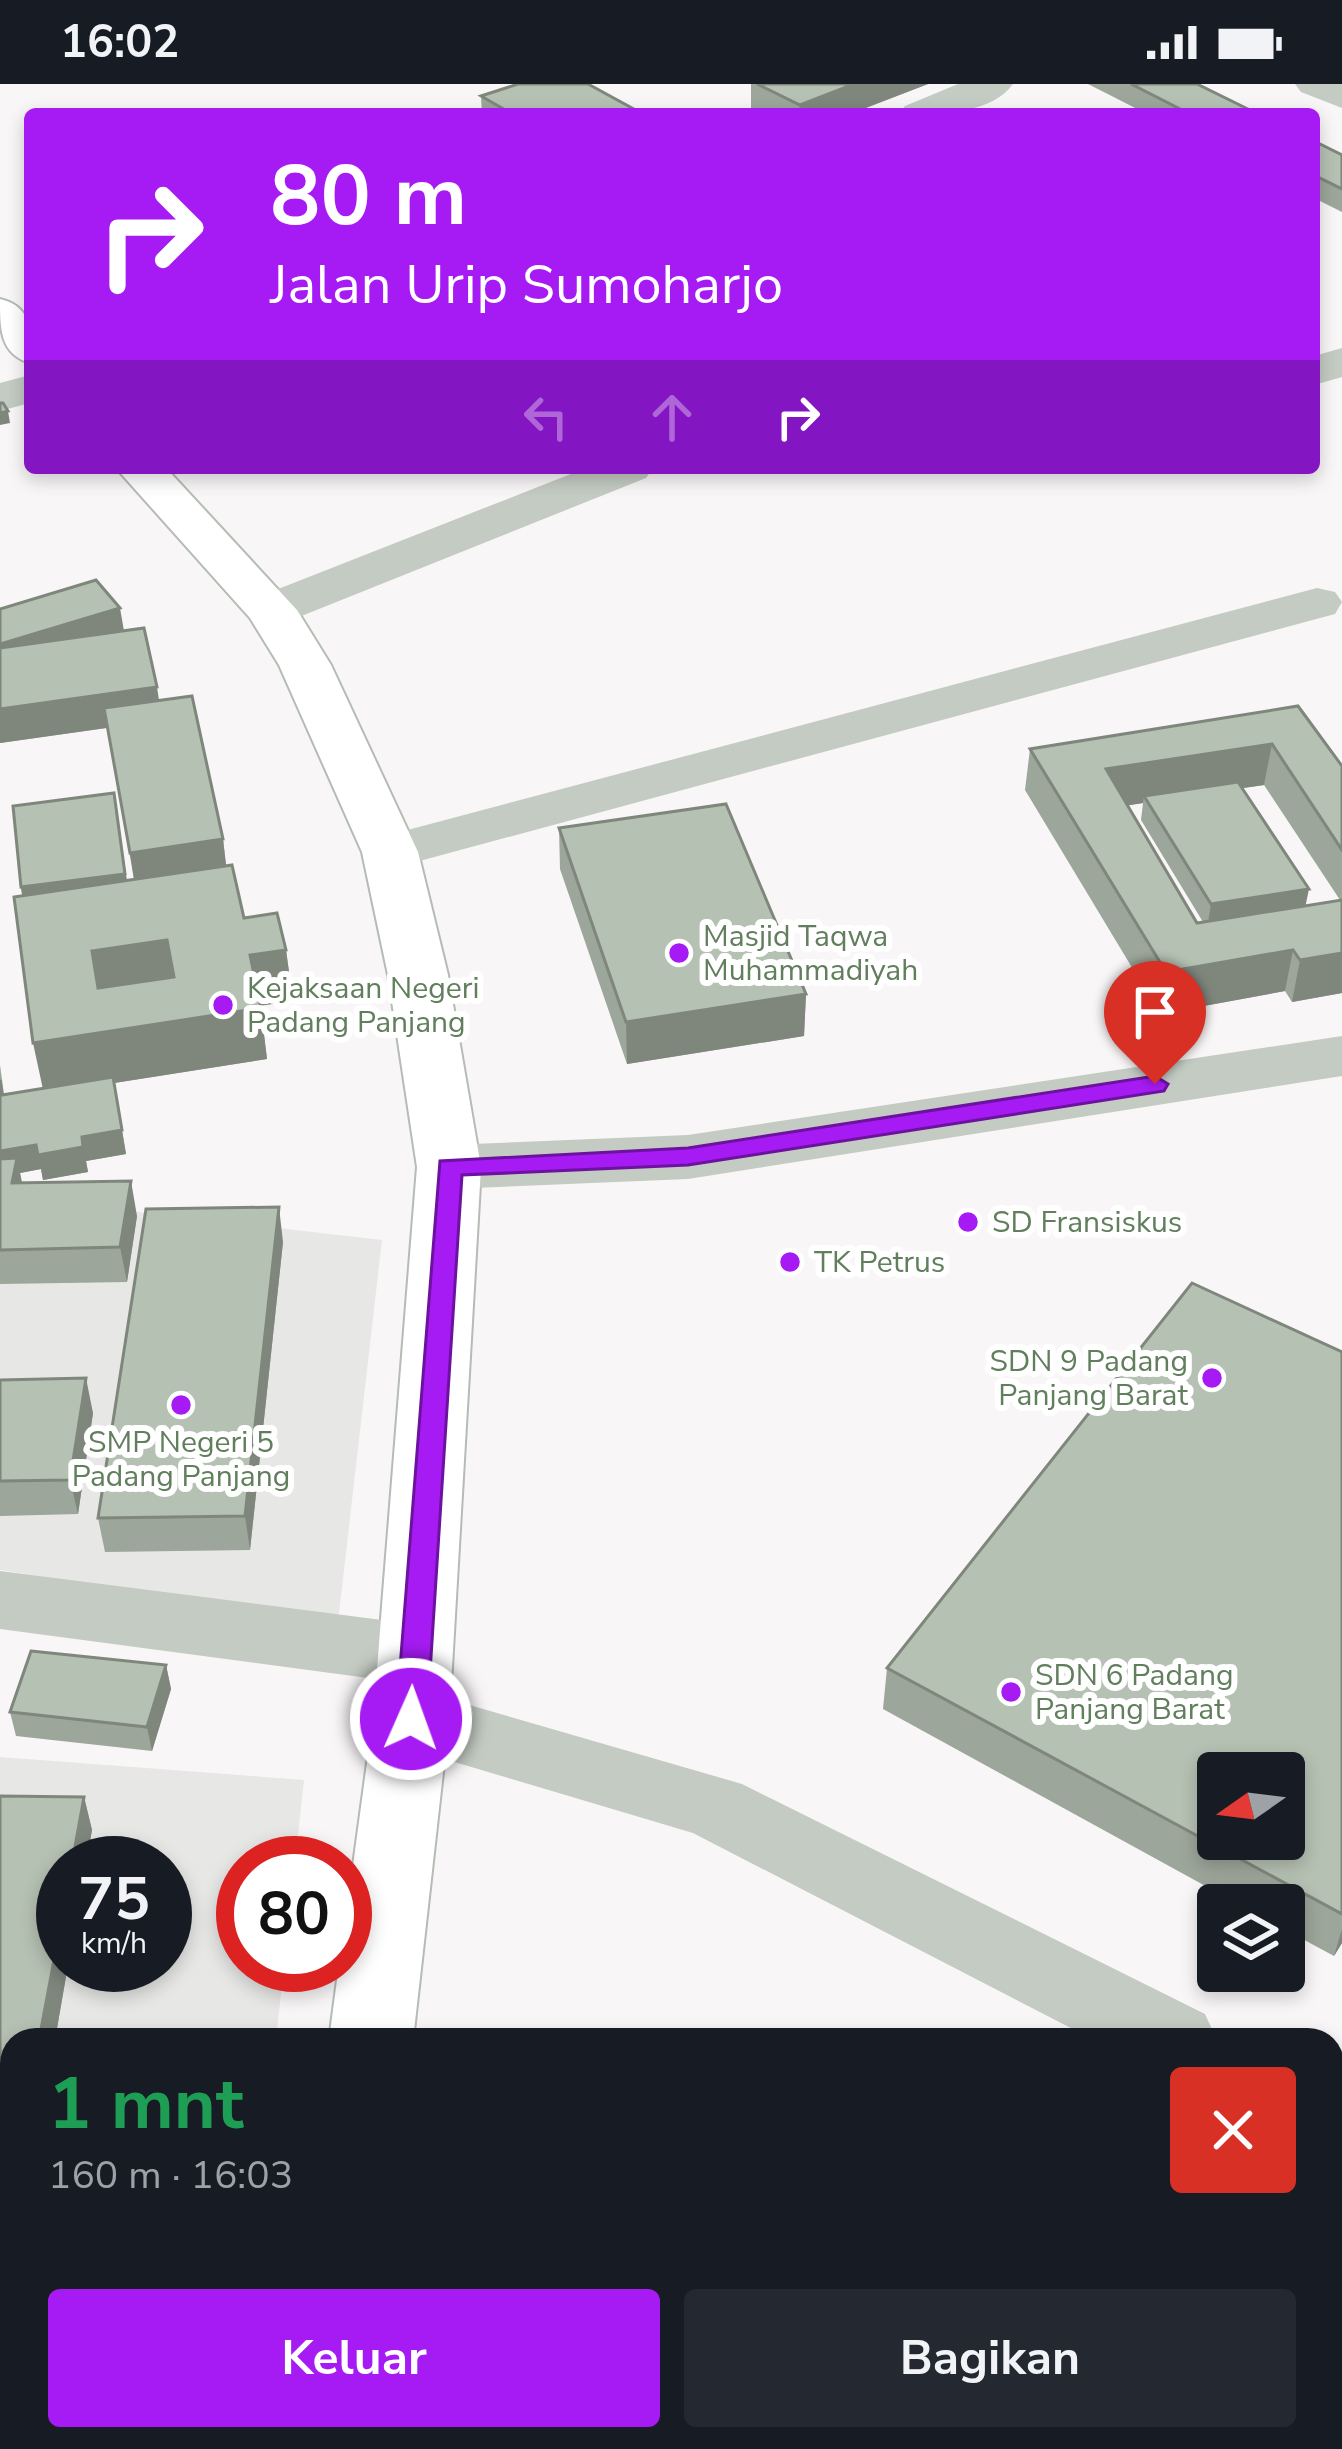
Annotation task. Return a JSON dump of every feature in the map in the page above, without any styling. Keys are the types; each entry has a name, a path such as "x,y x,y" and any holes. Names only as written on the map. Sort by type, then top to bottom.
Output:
{"highway":[{"path":"0,312 24,342"},
{"path":"146,474 271,610 305,665 390,852 418,975 449,1167 412,1686 372,2028"}],"street":[{"path":"1316,84 1342,96"},
{"path":"271,610 614,474"},
{"path":"390,852 1317,603"},
{"path":"449,1167 688,1156 1342,1056"},
{"path":"0,1600 412,1686 714,1807 1151,2028"}],"shaded area":[{"name":"SMP Negeri 5 Padang Panjang","path":"0,1196 382,1240 338,1622 0,1570"},
{"path":"0,1757 304,1780 298,1836 216,1836 216,1992 281,1992 277,2028 0,2028"}],"building":[{"path":"518,84 588,84 632,108 502,108 481,96"},
{"path":"757,84 854,84 800,105"},
{"path":"1131,84 1197,84 1246,108 1178,108"},
{"path":"1320,144 1342,155 1342,189 1320,178"},
{"path":"96,580 120,608 0,644 0,609"},
{"path":"144,628 157,687 0,709 0,648"},
{"path":"192,696 223,839 130,853 104,708"},
{"path":"1298,706 1342,766 1342,850 1272,744 1106,769 1197,923 1342,900 1342,953 1300,960 1293,950 1166,972 1030,749"},
{"path":"1238,782 1309,889 1211,904 1144,796"},
{"path":"114,793 125,874 21,887 13,806"},
{"name":"Masjid Taqwa Muhammadiyah","path":"726,804 806,994 626,1022 559,828"},
{"path":"232,865 244,918 277,913 286,950 250,955 261,1008 33,1043 14,897","holes":["167,940 174,977 98,988 92,951"]},
{"path":"113,1077 122,1130 82,1137 83,1147 38,1155 36,1145 0,1151 0,1080 2,1095"},
{"path":"17,1158 12,1183 131,1181 120,1247 0,1250 0,1159"},
{"path":"279,1207 245,1516 98,1518 146,1209"},
{"path":"1192,1283 1342,1352 1342,1914 1305,1894 1305,1884 1287,1884 1242,1860 1305,1860 1305,1752 1197,1752 1197,1836 887,1668"},
{"path":"86,1378 70,1480 0,1481 0,1380"},
{"path":"31,1651 166,1665 147,1727 10,1712"},
{"path":"0,1796 84,1797 77,1836 36,1836 36,1992 48,1992 41,2028 0,2028"}],"place":[{"name":"Masjid Taqwa Muhammadiyah","path":"679,953"},
{"name":"Kejaksaan Negeri Padang Panjang","path":"223,1005"},
{"name":"SD Fransiskus","path":"968,1222"},
{"name":"TK Petrus","path":"790,1262"},
{"name":"SDN 9 Padang Panjang Barat","path":"1212,1378"},
{"name":"SMP Negeri 5 Padang Panjang","path":"181,1405"},
{"name":"SDN 6 Padang Panjang Barat","path":"1011,1692"}],"route":[{"path":"411,1719 449,1167 688,1156 1155,1084"}]}
